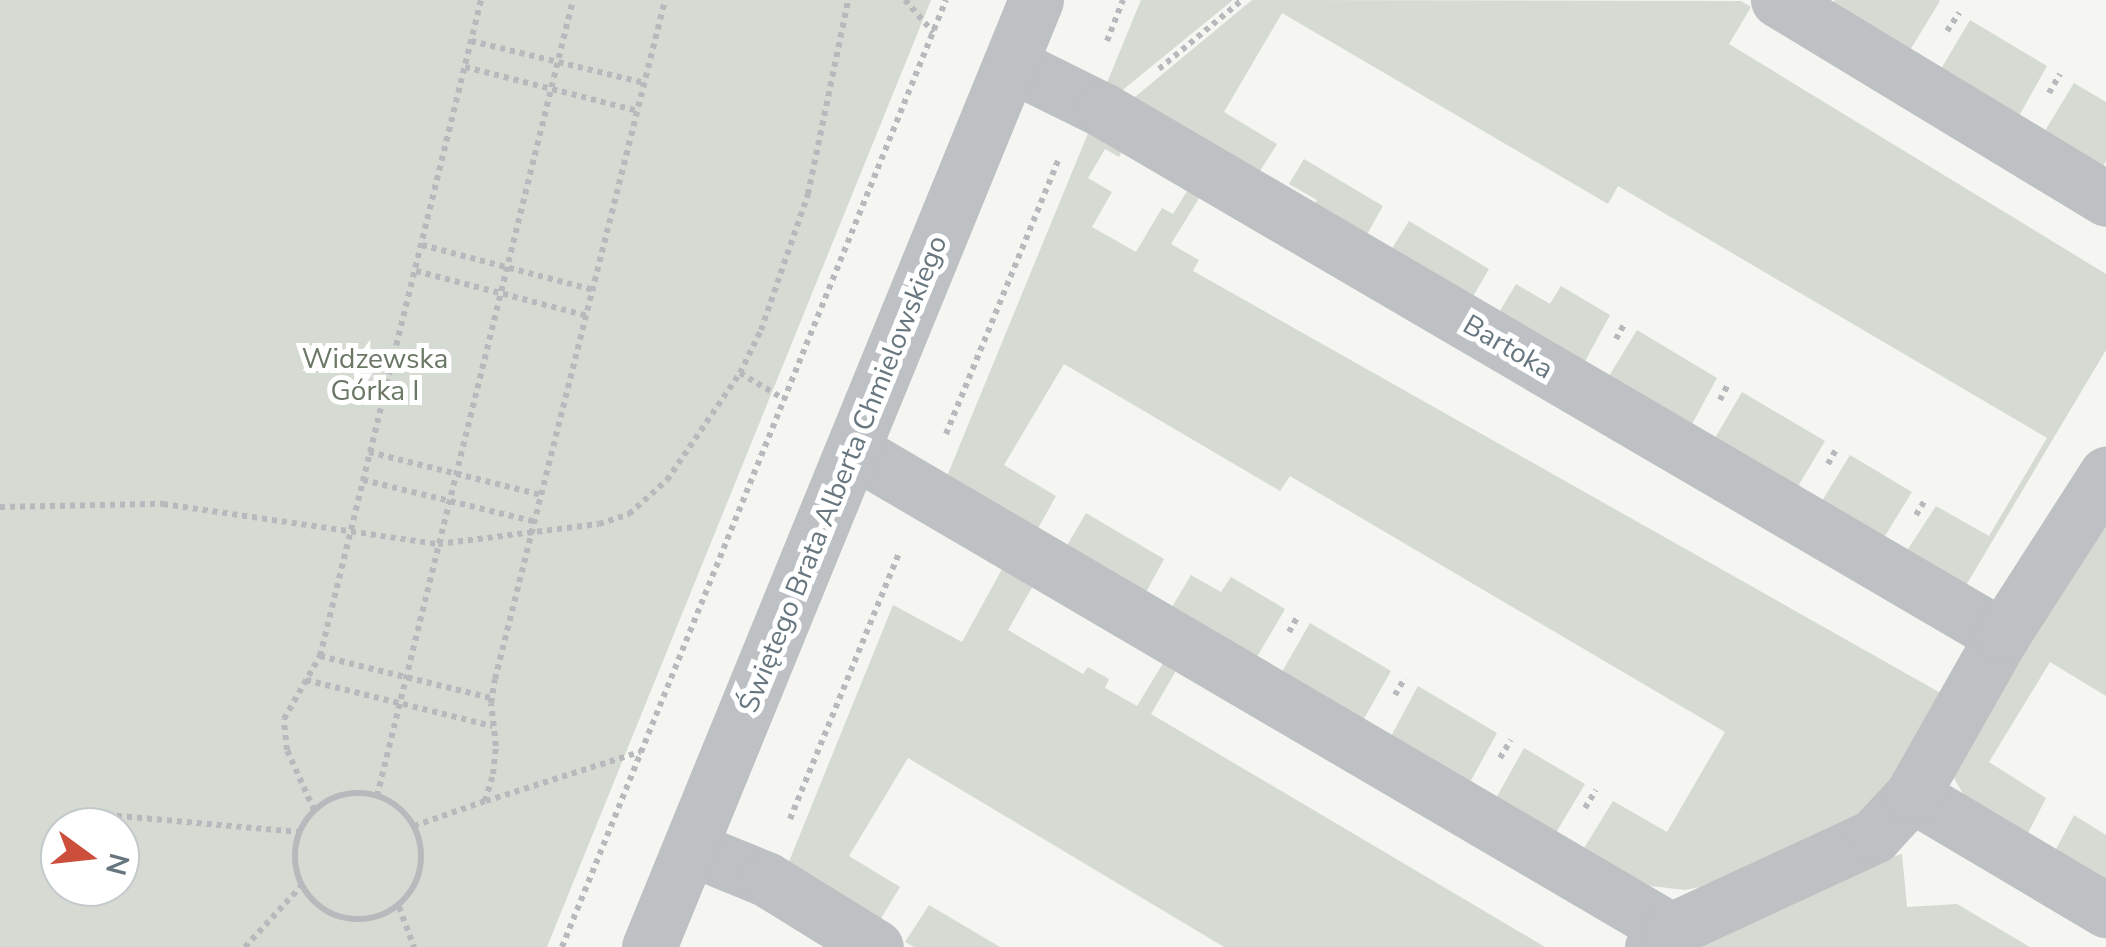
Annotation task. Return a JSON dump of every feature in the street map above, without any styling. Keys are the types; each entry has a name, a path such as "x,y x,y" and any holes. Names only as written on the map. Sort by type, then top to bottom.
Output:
{"street":[{"name":"Świętego Brata Alberta Chmielowskiego","path":"649,947 1036,0"},
{"path":"1778,0 2106,199"},
{"name":"Bartoka","path":"1010,64 1102,110 2002,636"},
{"path":"854,450 1662,938 1874,836 1912,794 2002,636 2106,474"},
{"path":"1912,794 2106,910"},
{"path":"690,848 766,879 876,947"}],"path":[{"path":"314,810 282,735 284,719 320,656 481,0"},
{"path":"376,796 573,0"},
{"path":"484,801 496,758 491,698 665,0"},
{"path":"0,508 163,504 438,544 599,524 629,514 667,480 740,372 761,330 808,194 848,0"},
{"path":"905,0 933,32"},
{"path":"562,947 946,0"},
{"path":"1102,110 1242,0"},
{"path":"471,41 644,83"},
{"path":"465,67 638,110"},
{"path":"422,245 593,290"},
{"path":"416,271 587,316"},
{"path":"740,372 784,399"},
{"path":"369,452 542,495"},
{"path":"362,480 536,522"},
{"path":"320,656 491,698"},
{"path":"306,680 492,726"},
{"path":"414,826 640,752"},
{"path":"355,792 376,796 401,810 414,826 421,856 416,881 399,907 362,918 340,916 318,904 302,885 295,860 298,832 314,810 330,799 355,792"},
{"path":"140,818 298,832"},
{"path":"245,947 302,885"},
{"path":"399,907 414,947"}],"green space":[{"name":"Widzewska Górka I","path":"0,0 931,0 547,947 0,947"},
{"path":"1141,0 1233,0 1114,97 1104,90"},
{"path":"1252,0 1741,1 1751,7 1729,44 2106,274 2106,350 1962,592 1908,560 1908,549 1936,506 1989,536 2047,438 1618,186 1608,204 1282,13 1224,112 1277,144 1255,179 1124,106"},
{"path":"1835,0 1940,1 1907,55 1830,8"},
{"path":"1970,20 2047,66 2015,123 1938,74"},
{"path":"2074,83 2106,102 2106,161 2099,173 2040,139"},
{"path":"1091,126 1125,145 1119,157 1105,149 1088,178 1112,192 1092,227 1136,252 1162,208 1173,214 1192,183 1204,190 1171,244 1199,260 1193,271 1946,696 1891,781 1849,826 1700,887 1685,890 1651,886 1581,853 1613,801 1667,832 1725,732 1290,476 1280,491 1064,364 1004,465 1056,496 1036,532 945,481"},
{"path":"1304,159 1383,206 1362,243 1311,213 1317,200 1289,184"},
{"path":"1409,221 1489,269 1468,305 1386,258"},
{"path":"1516,284 1550,304 1561,286 1610,315 1583,365 1494,321"},
{"path":"1637,330 1717,378 1692,424 1609,376"},
{"path":"1742,392 1825,441 1797,488 1715,438"},
{"path":"1850,455 1912,492 1883,539 1822,501"},
{"path":"1086,513 1164,559 1144,596 1065,549"},
{"path":"2106,517 2106,696 2050,662 1989,762 2046,798 2026,837 1966,799 1954,778 1957,757"},
{"path":"1007,560 1038,577 1008,630 1083,674 1088,667 1109,679 1105,688 1137,706 1168,655 1181,662 1151,714 1545,947 1224,947 908,758 849,856 900,887 877,925 786,869 893,605 962,642"},
{"path":"1191,575 1221,592 1231,577 1285,609 1254,662 1169,612"},
{"path":"1310,623 1391,671 1361,724 1279,677"},
{"path":"1418,686 1497,733 1469,784 1389,740"},
{"path":"1524,748 1585,784 1554,836 1495,800"},
{"path":"2074,815 2106,835 2106,881 2055,851"},
{"path":"1902,854 1907,907 1957,904 2030,947 1699,947 1851,869"},
{"path":"929,905 1000,947 914,947 905,942"}]}
